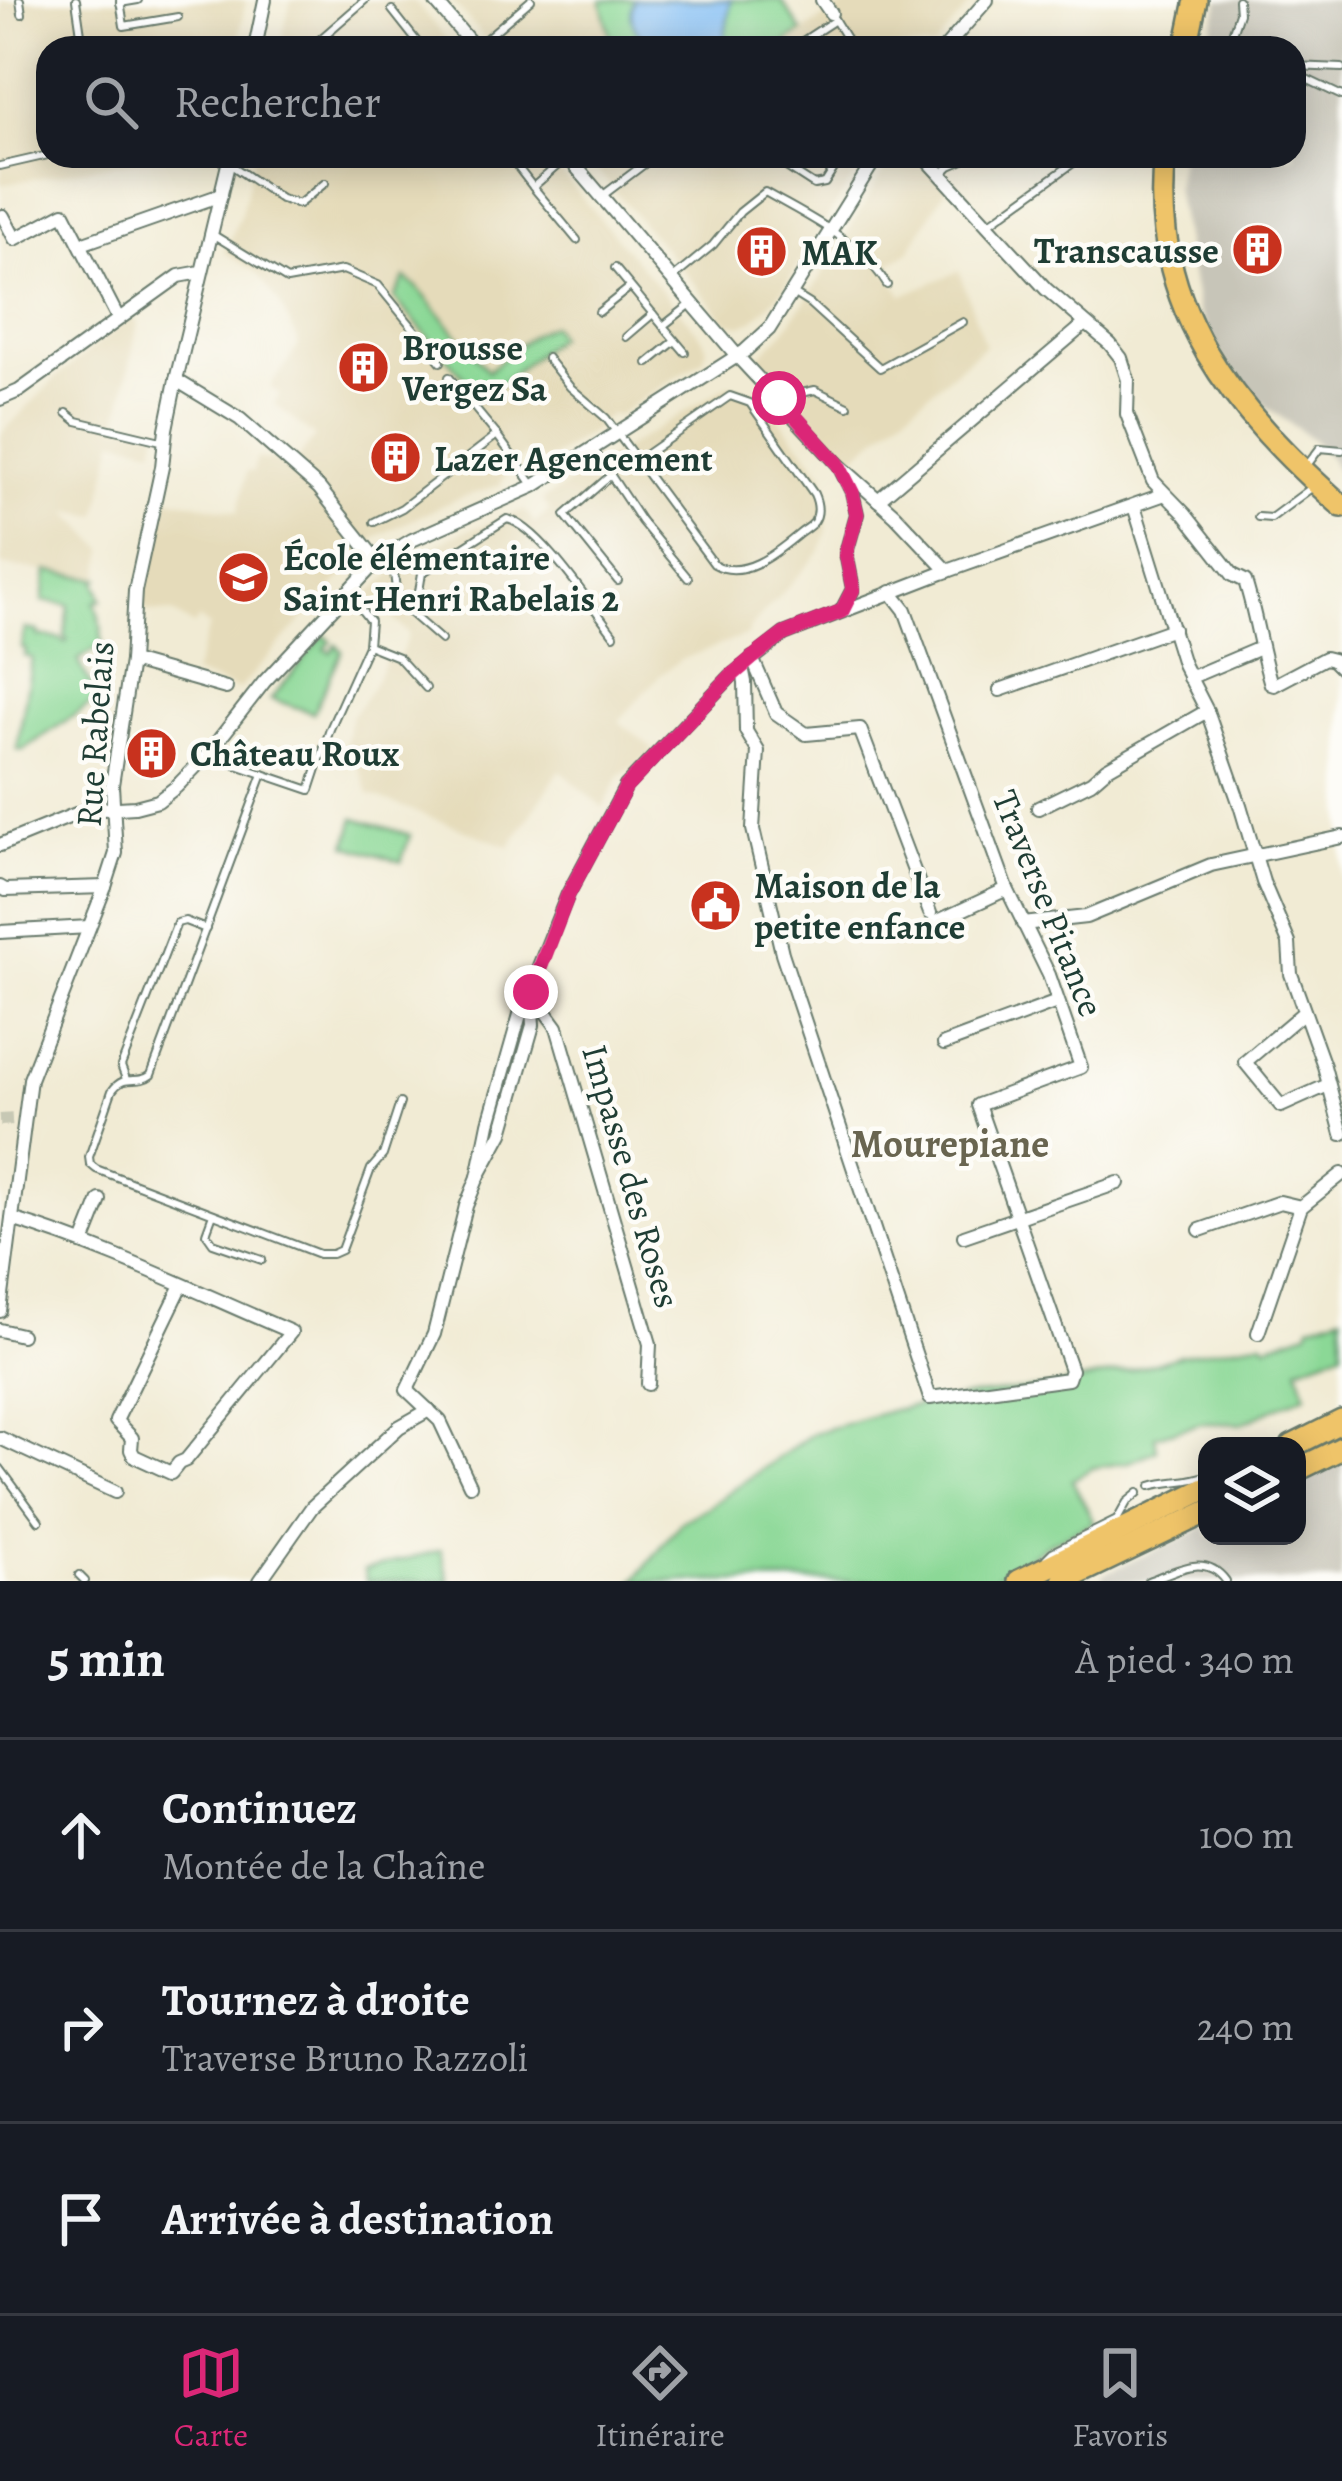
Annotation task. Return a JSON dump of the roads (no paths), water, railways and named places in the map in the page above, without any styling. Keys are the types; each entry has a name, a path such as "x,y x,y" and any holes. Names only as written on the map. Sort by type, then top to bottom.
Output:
{"main road":[{"path":"1188,36 1196,0"},
{"path":"1165,168 1166,245 1175,285 1199,343 1254,420 1342,506"},
{"path":"1306,1439 1342,1421"},
{"path":"1306,1466 1342,1448"},
{"path":"1024,1578 1198,1492"},
{"path":"1063,1581 1198,1516"}],"street":[{"path":"258,36 265,0"},
{"path":"434,0 465,36"},
{"path":"822,0 833,17"},
{"path":"956,36 987,0"},
{"name":"Rue Rabelais","path":"0,1311 19,1119 116,853 112,785 135,591 176,380 227,168"},
{"path":"578,168 738,357 947,571"},
{"path":"0,844 86,810 158,801 207,755 264,682 377,561 412,540 534,486 738,357 769,329 870,168"},
{"path":"935,168 1046,289 1121,358 1128,380 1127,414 1154,481 1233,574 1245,581 1258,619 1270,684 1325,658 1342,669"},
{"path":"81,244 221,195"},
{"path":"3,215 15,239 64,213 118,318"},
{"path":"0,399 19,391 179,276 201,272"},
{"path":"878,500 1084,324"},
{"path":"176,380 239,419 319,488 377,561"},
{"path":"838,464 857,514 846,553 853,589 842,611"},
{"path":"470,1485 440,1421 406,1390 434,1334 466,1206 502,1132 533,1025 531,992 568,895 626,787 747,663 784,634 1165,494"},
{"path":"1134,506 1189,678 1208,711 1263,882 1289,943 1291,974 1342,1134"},
{"name":"Traverse Pitance","path":"747,663 747,737 758,752 753,830 782,953 930,1398 1069,1379 1071,1370 978,1105 1082,1067 1048,975 1006,889 905,610 891,592"},
{"path":"1000,689 1173,629"},
{"path":"1189,678 1260,648"},
{"path":"130,661 226,688"},
{"path":"747,663 776,713 806,734 860,729 932,918 1006,889"},
{"path":"1038,808 1091,782 1208,711"},
{"path":"1023,924 1086,916 1211,866 1342,837"},
{"path":"0,887 105,887"},
{"path":"0,932 89,927"},
{"name":"Impasse des Roses","path":"531,992 557,1027 650,1344 647,1384"},
{"path":"944,1044 1057,1002"},
{"path":"1304,1012 1245,1062 1281,1106 1328,1085"},
{"path":"1258,1333 1301,1207 1342,1174"},
{"path":"964,1236 1118,1184"},
{"path":"83,1243 100,1200"},
{"path":"1200,1230 1280,1202 1301,1207"},
{"path":"12,1219 83,1243 182,1285 291,1333 187,1460 178,1462 171,1473 134,1456 132,1438 116,1421 182,1285"},
{"path":"0,1330 21,1335"},
{"path":"260,1581 313,1508 399,1427 429,1410"},
{"path":"0,1438 115,1492"}],"lane":[{"path":"20,0 22,14"},
{"path":"76,0 81,36"},
{"path":"138,0 120,1 124,26 178,16"},
{"path":"324,36 365,0"},
{"path":"489,36 532,0"},
{"path":"1231,36 1238,0"},
{"path":"392,10 413,36"},
{"path":"808,36 833,17 845,36"},
{"path":"1306,69 1342,68"},
{"path":"1306,76 1342,96"},
{"path":"0,166 36,158"},
{"path":"239,168 280,199 299,204 325,183"},
{"path":"518,168 577,240"},
{"path":"533,187 554,168"},
{"path":"602,196 639,168"},
{"path":"788,168 814,184 825,183 834,168"},
{"path":"941,175 948,168"},
{"path":"987,225 1066,168"},
{"path":"673,278 765,192 831,230 876,268 886,285"},
{"path":"212,234 287,280 343,270 378,285 441,362"},
{"path":"615,268 685,352"},
{"path":"599,312 631,287"},
{"path":"791,292 880,368 964,322"},
{"path":"663,326 693,301"},
{"path":"626,337 653,314"},
{"path":"647,363 675,341"},
{"path":"547,358 570,388 619,434 713,564 725,571 742,569 773,555 815,520 814,494 750,403 730,396 638,460"},
{"path":"449,377 534,486"},
{"path":"779,398 815,390 848,406"},
{"path":"67,413 76,421 165,442"},
{"path":"374,522 402,508 496,435"},
{"path":"1258,517 1271,518 1310,477 1320,448 1342,450"},
{"path":"594,450 641,521 688,578"},
{"path":"611,475 565,515 618,581"},
{"path":"857,514 878,500"},
{"path":"415,616 422,573 507,519 519,522 538,538 614,635"},
{"path":"392,553 397,598 441,640"},
{"path":"207,755 310,790 330,729 368,645 370,621 348,592"},
{"path":"368,645 398,657 426,688"},
{"path":"263,774 151,1075 126,1079 112,1090 90,1164 319,1254 332,1254 340,1250 371,1169 383,1155 400,1103"},
{"path":"126,1079 122,1066 178,923 206,929"},
{"path":"213,1214 206,1233 213,1243 262,1260"},
{"path":"0,1468 39,1521"},
{"path":"1151,1486 1198,1479"},
{"path":"1024,1578 1052,1552 1117,1520 1138,1493"},
{"path":"1148,1581 1199,1564 1216,1570 1226,1581"}],"water":[{"path":"634,0 731,0 725,36 641,36 632,20"}],"tunnel":[{"path":"0,1120 15,1119"}],"place":[{"name":"Transcausse","path":"1258,250"},
{"name":"MAK","path":"762,252"},
{"name":"Brousse Vergez Sa","path":"363,368"},
{"name":"Lazer Agencement","path":"395,458"},
{"name":"École élémentaire Saint-Henri Rabelais 2","path":"244,578"},
{"name":"Château Roux","path":"151,753"},
{"name":"Maison de la petite enfance","path":"715,906"}],"district":[{"name":"Mourepiane","path":"950,1143"}]}
